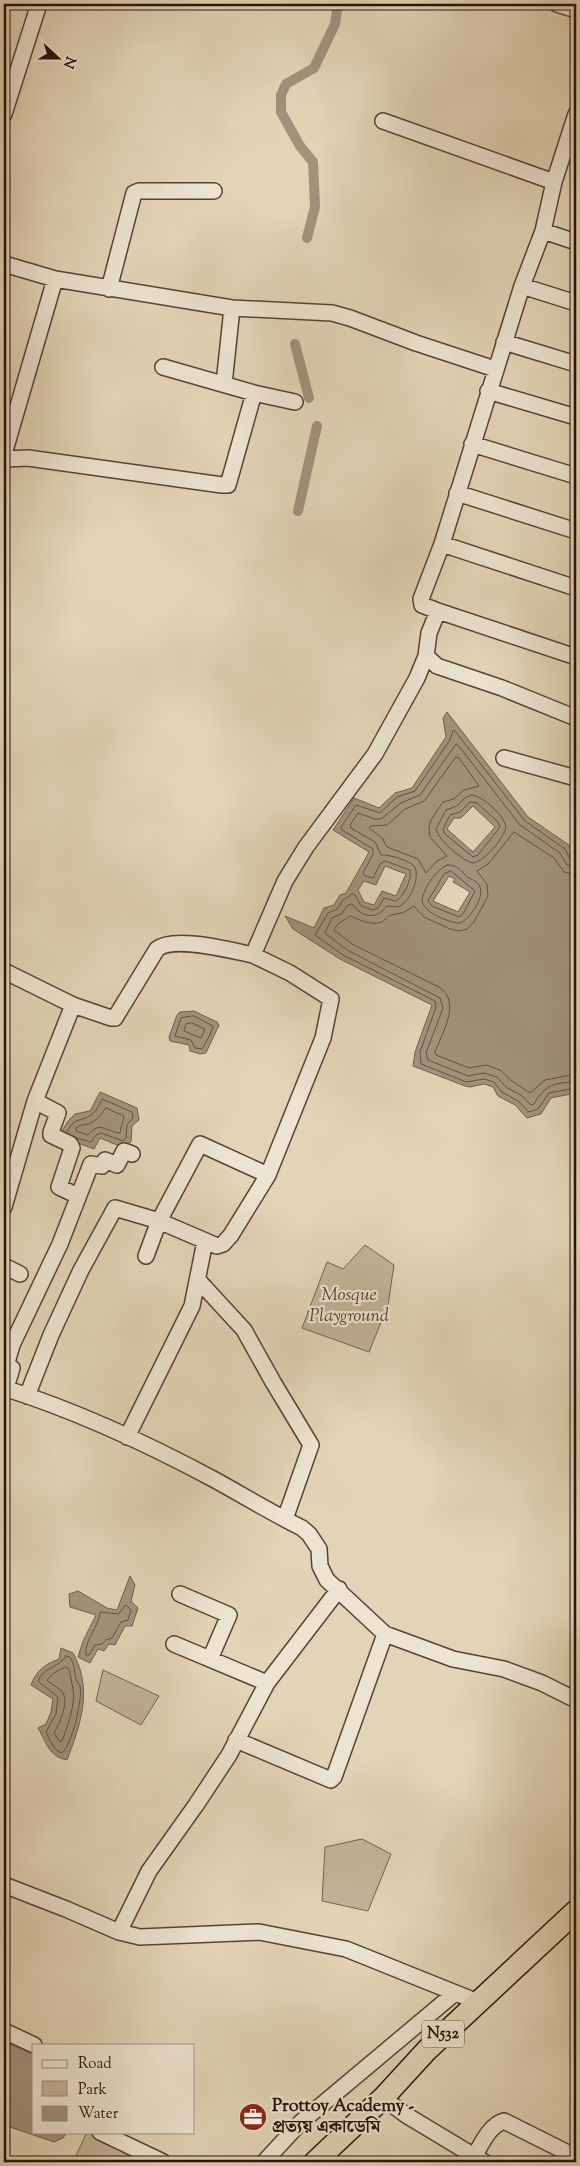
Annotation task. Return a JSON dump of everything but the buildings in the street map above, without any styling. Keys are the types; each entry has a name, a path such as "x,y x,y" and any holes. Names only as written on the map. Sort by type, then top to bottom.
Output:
{"highway":[{"name":"N532","path":"315,2162 383,2098 426,2050 573,1919"}],"street":[{"path":"4,114 39,4"},
{"path":"557,4 576,10"},
{"path":"576,114 570,159 554,182 543,231 522,286 442,544 421,599 422,605 438,611 576,657"},
{"path":"383,121 554,182"},
{"path":"109,289 134,193 139,191 214,191"},
{"path":"543,231 576,242"},
{"path":"4,264 55,279 232,308 332,313 495,369"},
{"path":"4,454 55,279"},
{"path":"522,286 576,303"},
{"path":"224,384 232,308"},
{"path":"504,342 576,364"},
{"path":"163,367 254,393 294,402"},
{"path":"488,391 576,417"},
{"path":"4,459 28,458 222,486 228,484 254,393"},
{"path":"472,444 576,476"},
{"path":"457,493 576,531"},
{"path":"442,544 576,588"},
{"path":"253,956 285,881 306,847 375,754 417,678 424,658 429,633 438,611"},
{"path":"424,658 437,666 502,688 576,718"},
{"path":"504,758 576,778"},
{"path":"4,971 73,1004 115,1018 158,948 165,944 205,945 253,956 290,973 329,997 332,1002 322,1038 268,1175 236,1227 223,1244 217,1246 159,1221 115,1208 81,1270 51,1335 27,1396"},
{"path":"4,1207 10,1163 73,1004"},
{"path":"35,1101 58,1113 51,1135 70,1144 72,1148 59,1187 78,1196"},
{"path":"146,1256 159,1221 200,1144 268,1175"},
{"path":"132,1154 124,1151 117,1165 105,1160 102,1166 91,1162 60,1244 12,1345 6,1366 12,1368 5,1388 58,1406 127,1437 214,1480 302,1528 314,1540 319,1549 323,1573 327,1580 339,1589 351,1604 385,1634 453,1659 504,1668 542,1683 576,1700"},
{"path":"127,1437 192,1306 205,1241"},
{"path":"4,1266 20,1274"},
{"path":"198,1280 244,1330 311,1446 285,1519"},
{"path":"119,1932 149,1871 196,1805 236,1740 267,1683 339,1589"},
{"path":"180,1594 229,1615 210,1659"},
{"path":"236,1740 331,1780 334,1777 385,1634"},
{"path":"174,1644 267,1683"},
{"path":"4,1885 119,1932 140,1937 259,1932 346,1950 478,2002"},
{"path":"264,2162 300,2123 455,1993"},
{"path":"4,2031 32,2044"},
{"path":"383,2098 406,2115 480,2159 492,2128 498,2122 504,2121 576,2157"},
{"path":"104,2134 163,2162"}],"green space":[{"name":"Mosque Playground","path":"365,1245 394,1265 388,1305 369,1352 302,1328 327,1262 343,1269"},
{"path":"103,1670 159,1696 141,1725 96,1701"},
{"path":"362,1839 391,1854 368,1911 322,1901 325,1847"},
{"path":"86,2134 100,2134 149,2162 73,2162"}],"water":[{"path":"447,712 528,817 569,845 576,860 576,1093 551,1098 541,1114 527,1118 515,1105 498,1096 493,1087 484,1084 470,1087 465,1086 413,1066 415,1052 432,1005 340,959 293,929 285,916 314,928 324,908 334,905 340,895 346,893 369,852 333,830 354,798 379,808 395,793 412,788 446,737 443,718","holes":["473,806 495,827 473,852 447,829 454,818 461,818","385,866 406,874 396,896 382,891 374,905 364,902 358,890 364,881 376,885","449,876 455,879 453,882 470,892 458,912 433,901"]},
{"path":"194,1011 217,1022 219,1025 206,1053 200,1054 190,1051 189,1045 170,1041 169,1037 177,1015 180,1012"},
{"path":"100,1092 137,1108 139,1120 132,1126 131,1142 122,1147 100,1138 94,1149 59,1136 68,1121 75,1114 90,1111"},
{"path":"130,1576 135,1585 131,1601 138,1608 132,1626 125,1626 115,1645 109,1644 104,1651 98,1649 90,1663 78,1657 83,1641 96,1615 70,1607 69,1594 78,1591 107,1608 117,1610"},
{"path":"61,1648 73,1653 79,1666 84,1693 77,1733 67,1760 52,1752 38,1728 46,1724 51,1712 53,1699 31,1685 42,1669 49,1663 59,1659"},
{"path":"9,2043 32,2053 32,2134 66,2134 63,2138 54,2142 4,2125 4,2045"}],"waterway":[{"path":"307,238 315,207 313,162 300,146 281,112 281,95 286,84 314,68 335,24 338,4"},
{"path":"295,344 309,398"},
{"path":"298,511 317,426"}],"place":[{"name":"Prottoy Academy - প্রত্যয় একাডেমি","path":"253,2117"}]}
